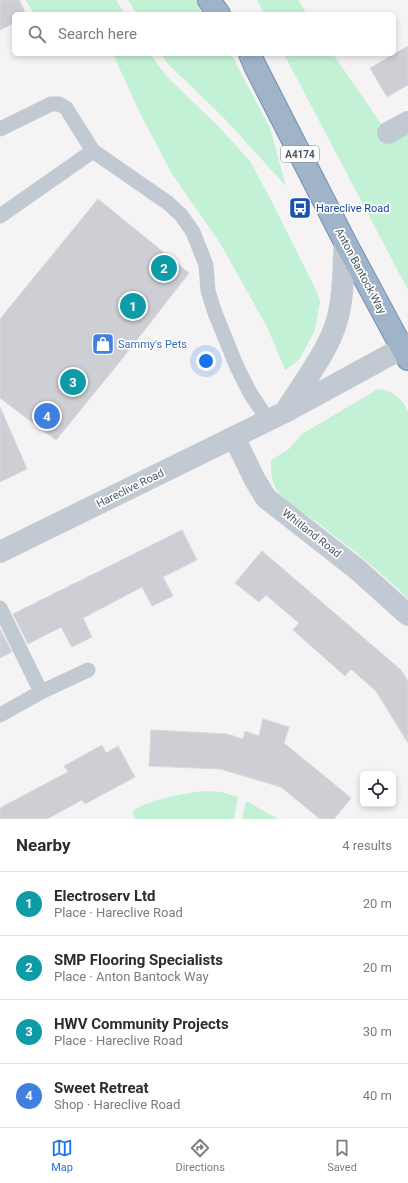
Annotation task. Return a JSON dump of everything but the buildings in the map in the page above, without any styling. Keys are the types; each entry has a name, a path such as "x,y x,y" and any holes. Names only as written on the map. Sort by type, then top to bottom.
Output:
{"highway":[{"path":"209,0 218,12"},
{"path":"229,0 233,12"},
{"name":"Anton Bantock Way","path":"251,58 345,242 406,351"}],"street":[{"path":"388,133 408,122"},
{"path":"276,416 328,343 335,327 340,307 345,242"},
{"name":"Hareclive Road","path":"0,552 406,351"},
{"name":"Whitland Road","path":"234,437 255,480 266,498 358,570 408,615"}],"lane":[{"path":"0,129 51,104 59,104 66,108 93,151 168,203 181,215 193,232 206,265 208,291 215,313 237,367 250,393 276,416"},
{"path":"0,216 93,151"},
{"path":"0,608 41,692"},
{"path":"0,715 41,692 88,670"}],"green space":[{"path":"26,0 116,0 124,12 33,12"},
{"path":"128,0 200,0 208,12 136,12"},
{"path":"257,0 298,0 306,12 263,12"},
{"path":"114,56 151,56 167,77 218,126 250,161 316,290 320,301 315,330 299,360 285,370 268,329 220,243 172,174 140,113"},
{"path":"162,56 232,56 270,128 286,186 222,116 170,66"},
{"path":"285,56 334,56 393,141 408,133 408,290"},
{"path":"378,389 392,393 402,402 408,411 408,599 388,579 366,561 286,500 277,490 272,475 271,460 288,450 302,434"},
{"path":"202,791 222,792 238,797 234,819 135,819 132,811 157,800"},
{"path":"246,801 278,819 242,819"}],"place":[{"name":"Hareclive Road","path":"300,208"},
{"name":"SMP Flooring Specialists","path":"164,268"},
{"name":"Electroserv Ltd","path":"133,306"},
{"name":"Sammy's Pets","path":"103,344"},
{"name":"HWV Community Projects","path":"73,382"},
{"name":"Sweet Retreat","path":"47,416"}]}
